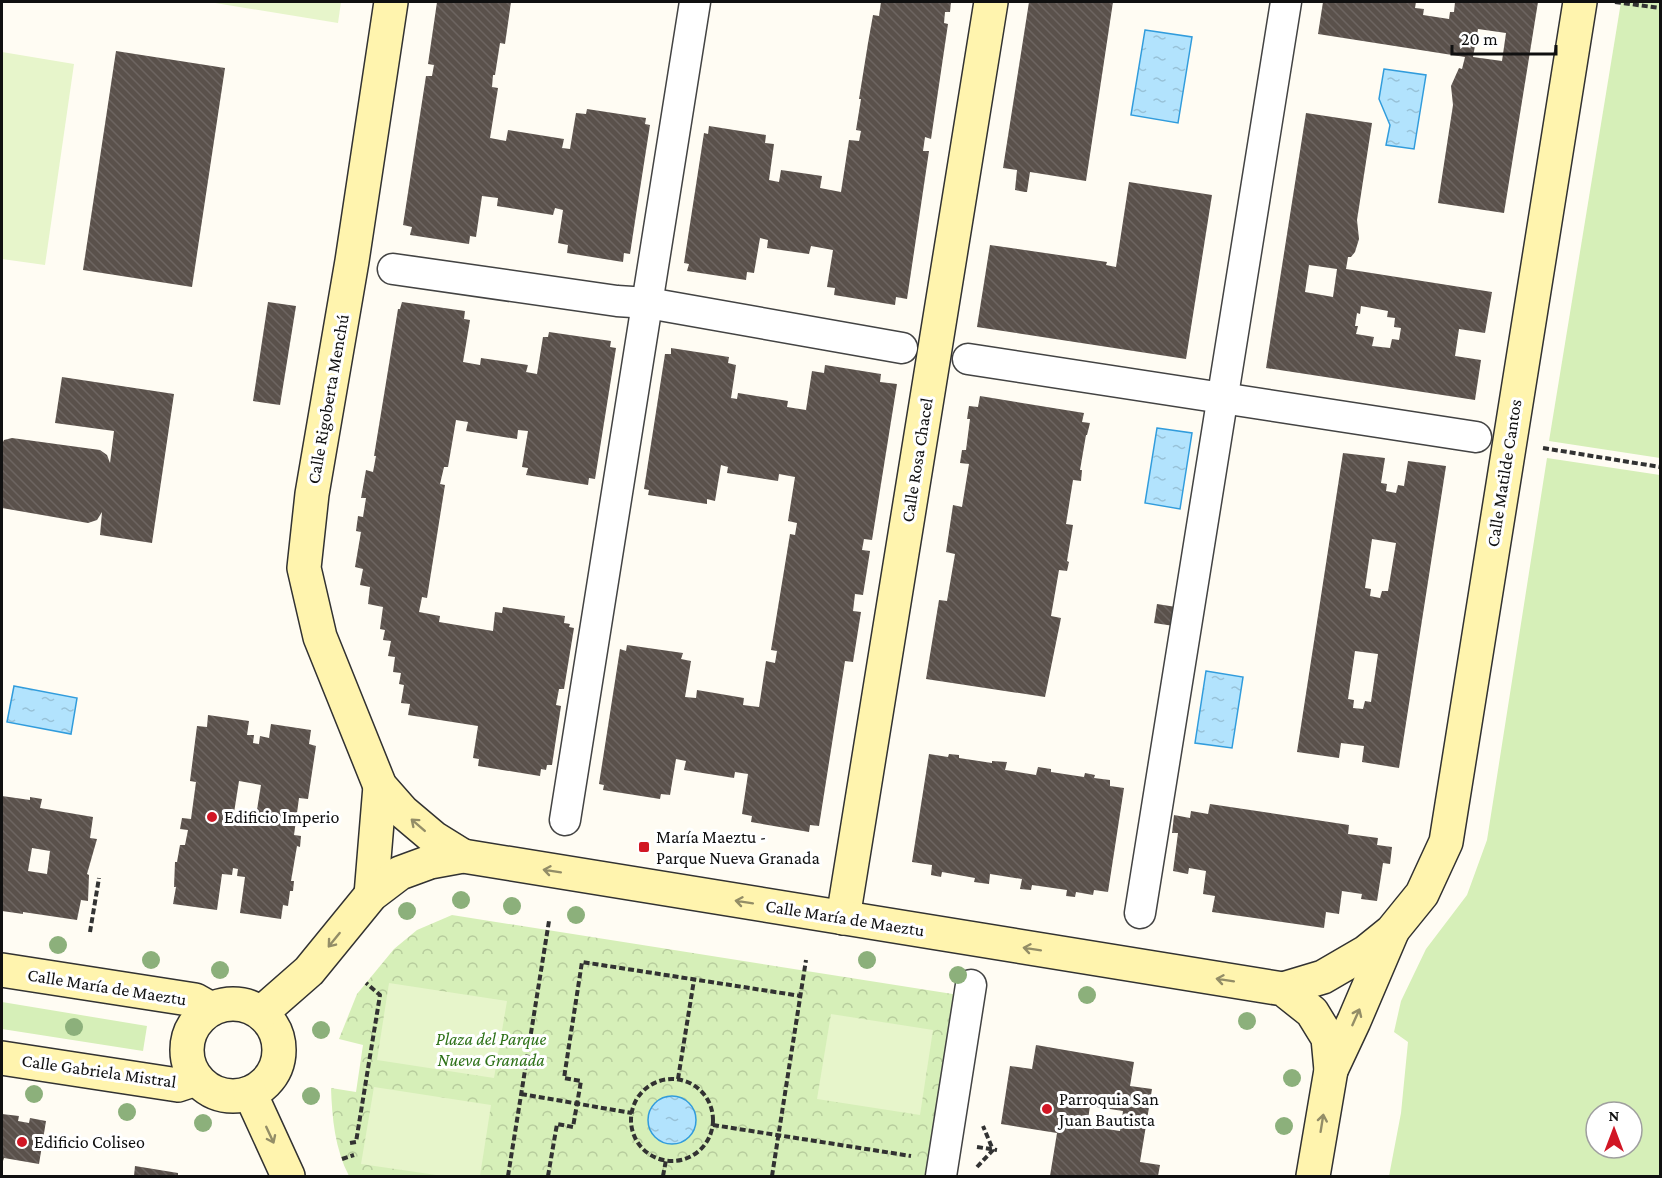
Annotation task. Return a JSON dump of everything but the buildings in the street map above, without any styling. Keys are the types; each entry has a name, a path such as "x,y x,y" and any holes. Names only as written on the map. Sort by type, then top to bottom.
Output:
{"street":[{"name":"Calle Rigoberta Menchú","path":"391,2 352,261 312,494 304,568 320,637 380,786 402,811 434,838 463,856"},
{"path":"565,820 695,2"},
{"name":"Calle Rosa Chacel","path":"843,918 991,2"},
{"path":"1140,914 1286,2"},
{"name":"Calle Matilde Cantos","path":"1282,989 1323,977 1366,952 1392,931 1422,894 1446,842 1580,2"},
{"path":"393,269 617,301 648,303 902,348"},
{"path":"969,359 1476,437"},
{"name":"Calle Rigoberta Menchú","path":"371,895 380,786"},
{"name":"Calle María de Maeztu","path":"261,1013 309,971 371,895 400,873 430,862 463,856 1282,989 1312,1012 1328,1038 1331,1070 1313,1176"},
{"name":"Calle Matilde Cantos","path":"1331,1070 1392,931"},
{"name":"Calle María de Maeztu","path":"2,970 195,1000 211,1009"},
{"path":"942,1169 971,986"},
{"path":"235,1004 261,1013 278,1037 279,1060 268,1081 250,1093 235,1097 219,1095 196,1080 186,1056 191,1029 200,1018 211,1009 235,1004"},
{"name":"Calle Gabriela Mistral","path":"2,1058 178,1085 196,1080"},
{"path":"250,1093 288,1176"}],"path":[{"path":"1616,2 1660,8"},
{"path":"1542,448 1660,467"},
{"path":"90,932 99,878"},
{"path":"508,1176 549,921"},
{"path":"772,1176 806,960"},
{"path":"548,1176 557,1124 573,1127 581,1081 564,1078 582,962 801,996"},
{"path":"678,1080 694,980"},
{"path":"350,1143 356,1142 380,995 366,983"},
{"path":"666,1080 691,1083 709,1100 713,1112 710,1138 697,1152 679,1160 654,1157 643,1149 636,1138 631,1126 632,1113 636,1101 649,1087 666,1080"},
{"path":"521,1094 632,1113"},
{"path":"713,1125 778,1135 942,1169"},
{"path":"974,1170 995,1150 978,1147"},
{"path":"342,1159 354,1155"},
{"path":"663,1176 666,1160"}],"green space":[{"path":"209,2 341,2 338,23"},
{"path":"1621,2 1660,2 1660,458 1549,441"},
{"path":"2,52 74,64 45,265 2,259"},
{"path":"1547,458 1660,475 1660,1176 1389,1176 1401,1113 1408,1042 1394,1032 1401,1001 1426,949 1467,895 1487,840"},
{"name":"Plaza del Parque Nueva Granada","path":"452,915 959,995 931,1176 349,1176 340,1155 335,1133 331,1088 356,1092 363,1045 339,1039 357,994 394,949 417,930"},
{"path":"389,983 507,1001 494,1078 377,1060"},
{"path":"2,1002 147,1026 143,1051 2,1029"},
{"path":"831,1014 933,1030 920,1115 817,1099"},
{"path":"374,1087 491,1105 480,1176 443,1176 361,1164"}],"water":[{"path":"1145,30 1192,37 1178,123 1131,115"},
{"path":"1384,69 1426,75 1414,149 1386,145 1390,125 1379,99"},
{"path":"1157,428 1192,433 1180,509 1145,503"},
{"path":"1206,671 1243,677 1232,748 1195,743"},
{"path":"14,686 77,698 71,734 7,722"},
{"path":"672,1096 689,1103 696,1120 689,1137 672,1144 655,1137 648,1120 655,1103"}],"place":[{"name":"Edificio Imperio","path":"212,817"},
{"name":"María Maeztu - Parque Nueva Granada","path":"644,847"},
{"name":"Parroquia San Juan Bautista","path":"1047,1109"},
{"name":"Edificio Coliseo","path":"22,1142"}]}
